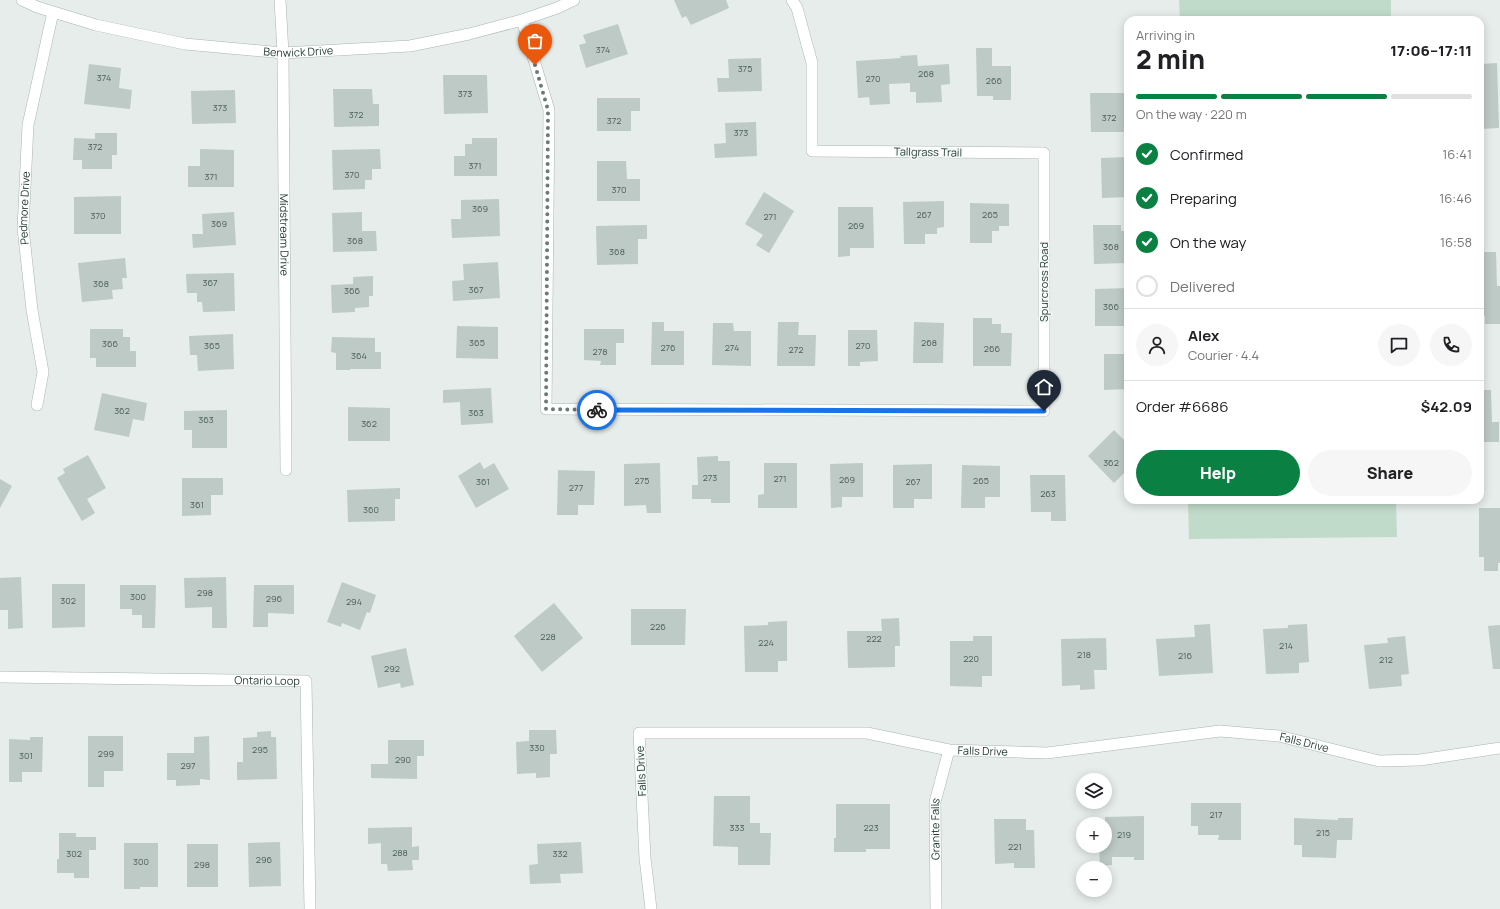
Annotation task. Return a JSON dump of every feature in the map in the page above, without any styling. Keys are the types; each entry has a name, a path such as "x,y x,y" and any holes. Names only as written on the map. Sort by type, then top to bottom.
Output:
{"street":[{"name":"Benwick Drive","path":"22,0 37,7 96,24 185,44 283,53 410,46 470,34 522,20 557,8 574,0"},
{"name":"Midstream Drive","path":"280,0 283,53 286,470"},
{"name":"Tallgrass Trail","path":"792,0 797,8 812,63 812,151 1044,153"},
{"name":"Pedmore Drive","path":"37,406 43,372 32,310 24,228 28,125 53,12"},
{"name":"Spurcross Road","path":"522,20 548,110 546,409 1044,411 1044,153"},
{"name":"Ontario Loop","path":"0,677 306,682 310,909"},
{"name":"Falls Drive","path":"651,909 645,858 639,733 867,733 949,750 1047,753 1220,731 1279,736 1379,761 1420,760 1500,748"},
{"name":"Granite Falls","path":"936,909 935,802 949,750"}],"green space":[{"path":"1179,0 1391,0 1391,16 1180,16"},
{"path":"1188,504 1396,504 1397,537 1189,539"}],"building":[{"path":"674,0 726,0 729,8 691,25 686,16 682,18"},
{"path":"618,24 628,54 586,68 579,45 586,43 583,35"},
{"path":"976,48 992,48 992,66 1011,66 1011,100 993,100 993,96 977,96"},
{"path":"917,55 918,66 949,64 950,84 941,85 942,102 916,103 916,92 910,92 910,83 889,84 890,104 870,105 869,97 858,98 856,61 901,58 900,56"},
{"path":"761,58 762,91 718,92 717,78 729,78 728,59"},
{"path":"1497,63 1499,128 1484,129 1484,64"},
{"path":"89,64 121,68 119,88 132,90 130,109 84,104"},
{"path":"443,75 487,75 488,113 444,114"},
{"path":"333,89 372,89 373,104 379,104 379,126 334,127"},
{"path":"235,90 236,123 192,124 191,91"},
{"path":"1090,93 1124,93 1124,132 1091,132"},
{"path":"597,98 640,98 640,111 631,111 631,131 597,131"},
{"path":"756,122 757,156 715,158 714,144 726,143 725,123"},
{"path":"95,133 117,133 117,155 112,155 112,169 82,169 82,160 73,160 74,138 95,139"},
{"path":"472,138 497,138 497,176 454,176 454,156 465,156 465,144 472,144"},
{"path":"200,149 234,150 234,187 188,187 188,166 200,166"},
{"path":"380,149 381,169 372,169 372,180 365,180 365,189 333,190 332,150"},
{"path":"1124,157 1124,197 1102,198 1101,158"},
{"path":"597,161 626,161 627,179 640,179 640,201 597,201"},
{"path":"764,192 794,211 769,253 756,245 763,235 745,224"},
{"path":"121,196 121,234 74,234 74,197"},
{"path":"499,199 500,236 452,238 451,219 461,219 461,200"},
{"path":"944,201 944,227 937,228 937,234 925,234 925,244 904,244 903,202"},
{"path":"970,203 1009,204 1009,226 999,226 999,231 992,231 992,243 970,243"},
{"path":"838,207 873,207 874,248 850,248 850,256 838,257"},
{"path":"234,212 236,245 193,248 192,234 203,234 202,214"},
{"path":"362,212 362,231 376,231 377,251 333,252 332,213"},
{"path":"647,225 647,239 638,239 638,264 597,265 596,226"},
{"path":"1093,225 1121,225 1121,231 1124,231 1124,263 1094,264"},
{"path":"1484,252 1496,252 1497,286 1500,286 1500,324 1485,324"},
{"path":"125,258 127,278 122,278 123,289 112,290 113,299 82,302 78,263"},
{"path":"498,262 500,298 453,301 452,281 464,280 463,264"},
{"path":"234,273 235,311 203,312 202,302 197,302 197,293 187,293 186,274"},
{"path":"373,276 373,296 369,296 369,307 355,308 355,312 332,313 331,285 353,284 353,277"},
{"path":"1124,288 1124,326 1095,326 1095,289"},
{"path":"973,318 992,318 992,324 1001,324 1001,333 1012,333 1011,366 973,366"},
{"path":"652,322 664,322 664,331 684,331 684,365 651,365"},
{"path":"778,322 799,322 798,335 816,335 815,366 777,366"},
{"path":"914,322 944,323 943,363 913,363"},
{"path":"713,323 733,323 734,331 751,331 751,366 712,365"},
{"path":"457,326 498,327 498,359 456,358"},
{"path":"90,329 123,329 123,337 130,337 130,351 136,351 136,367 96,367 96,358 90,358"},
{"path":"584,329 624,329 624,343 616,343 616,365 600,365 601,361 584,360"},
{"path":"848,330 877,330 878,361 860,362 860,366 848,366"},
{"path":"233,334 234,369 198,371 197,355 190,355 189,336"},
{"path":"332,337 375,338 375,352 381,352 381,369 336,370 336,353 331,352"},
{"path":"1104,354 1124,354 1124,389 1104,390"},
{"path":"491,388 493,423 461,425 460,402 443,403 443,390"},
{"path":"1484,390 1491,390 1492,422 1499,422 1499,442 1484,442"},
{"path":"102,393 147,403 144,421 133,419 129,437 94,430"},
{"path":"348,407 390,408 390,441 348,441"},
{"path":"227,410 227,448 192,448 192,430 184,430 184,411"},
{"path":"1114,430 1124,440 1124,473 1114,483 1088,456"},
{"path":"88,455 106,488 87,499 95,513 82,521 57,478 65,473 63,469"},
{"path":"718,456 718,461 730,461 730,503 711,503 711,499 692,499 692,485 698,485 697,457"},
{"path":"480,462 484,469 494,463 509,489 476,508 458,476"},
{"path":"660,463 661,513 647,513 646,505 624,506 624,464"},
{"path":"764,463 797,463 797,508 758,508 758,495 764,494"},
{"path":"863,463 863,497 842,497 842,507 831,508 830,464"},
{"path":"932,464 932,499 914,499 914,508 893,508 893,465"},
{"path":"962,465 1000,466 1000,497 985,497 985,508 961,508"},
{"path":"558,470 595,471 594,505 578,505 578,515 557,515"},
{"path":"1030,475 1065,475 1066,521 1051,521 1051,512 1031,512"},
{"path":"182,478 223,478 223,495 211,495 211,515 182,516"},
{"path":"0,479 12,486 0,508"},
{"path":"400,488 400,499 395,499 395,521 348,522 347,490"},
{"path":"1479,508 1500,508 1500,563 1498,563 1498,571 1484,571 1484,557 1479,557"},
{"path":"21,577 23,628 8,629 8,610 0,610 0,578"},
{"path":"226,577 227,628 212,628 212,607 185,608 184,578"},
{"path":"342,582 376,595 370,613 367,612 360,630 342,623 341,627 327,622"},
{"path":"52,584 85,584 85,627 52,628"},
{"path":"120,585 156,585 155,628 142,628 142,615 132,615 132,609 120,609"},
{"path":"254,585 294,585 294,614 268,613 268,627 253,627"},
{"path":"554,603 583,638 542,672 514,636"},
{"path":"631,609 686,609 685,645 631,645"},
{"path":"899,618 900,646 895,646 895,667 848,668 847,631 882,631 881,619"},
{"path":"787,621 787,661 778,661 778,672 745,672 744,626 768,625 768,622"},
{"path":"1210,624 1213,673 1159,676 1156,639 1195,637 1194,625"},
{"path":"1307,624 1309,662 1299,663 1299,673 1266,674 1263,629 1288,628 1288,625"},
{"path":"1500,625 1500,669 1493,669 1488,626"},
{"path":"973,636 992,636 992,676 982,676 982,687 950,686 950,641 973,641"},
{"path":"1405,636 1409,674 1401,675 1402,686 1369,689 1364,645 1388,643 1387,638"},
{"path":"1106,638 1107,670 1094,670 1095,689 1080,690 1080,685 1062,686 1061,639"},
{"path":"406,648 414,685 401,688 400,683 378,688 371,656"},
{"path":"529,730 556,730 557,754 550,754 550,777 536,778 536,773 517,774 516,742 529,741"},
{"path":"271,731 271,737 276,737 277,779 237,780 237,762 243,762 243,738 257,737 257,732"},
{"path":"88,736 123,736 123,771 104,771 104,787 88,787"},
{"path":"209,736 210,780 200,779 200,785 176,786 176,780 167,780 167,753 194,753 194,737"},
{"path":"30,737 43,737 42,772 22,772 22,782 9,782 9,739 30,740"},
{"path":"388,740 424,740 424,756 417,756 417,779 371,778 371,764 388,764"},
{"path":"714,796 750,796 750,823 760,823 760,833 771,833 770,865 738,865 738,847 713,846"},
{"path":"1191,803 1241,803 1241,840 1218,840 1219,835 1198,835 1198,826 1191,826"},
{"path":"836,804 890,804 890,849 866,849 866,852 834,852 834,838 836,838"},
{"path":"1144,816 1144,860 1134,860 1134,857 1112,857 1112,861 1100,861 1099,853 1112,853 1112,817 1105,817"},
{"path":"1294,818 1338,820 1338,818 1353,818 1352,840 1337,840 1336,858 1302,857 1302,845 1294,845"},
{"path":"994,819 1026,819 1026,830 1034,830 1035,868 1014,868 1014,863 995,864"},
{"path":"412,827 412,847 419,846 419,860 412,860 413,870 388,871 387,864 381,864 381,843 368,844 368,828"},
{"path":"59,833 76,833 76,837 96,837 96,850 89,850 89,878 74,878 74,873 57,873 57,859 59,859"},
{"path":"280,842 281,886 249,887 248,843"},
{"path":"581,842 583,873 560,874 561,883 530,884 529,865 538,864 537,844"},
{"path":"124,843 158,843 158,887 124,889"},
{"path":"187,844 218,844 218,887 187,887"}],"way so far":[{"path":"535,65 548,110 546,409 597,410"}],"route":[{"path":"597,410 1044,411"}]}
